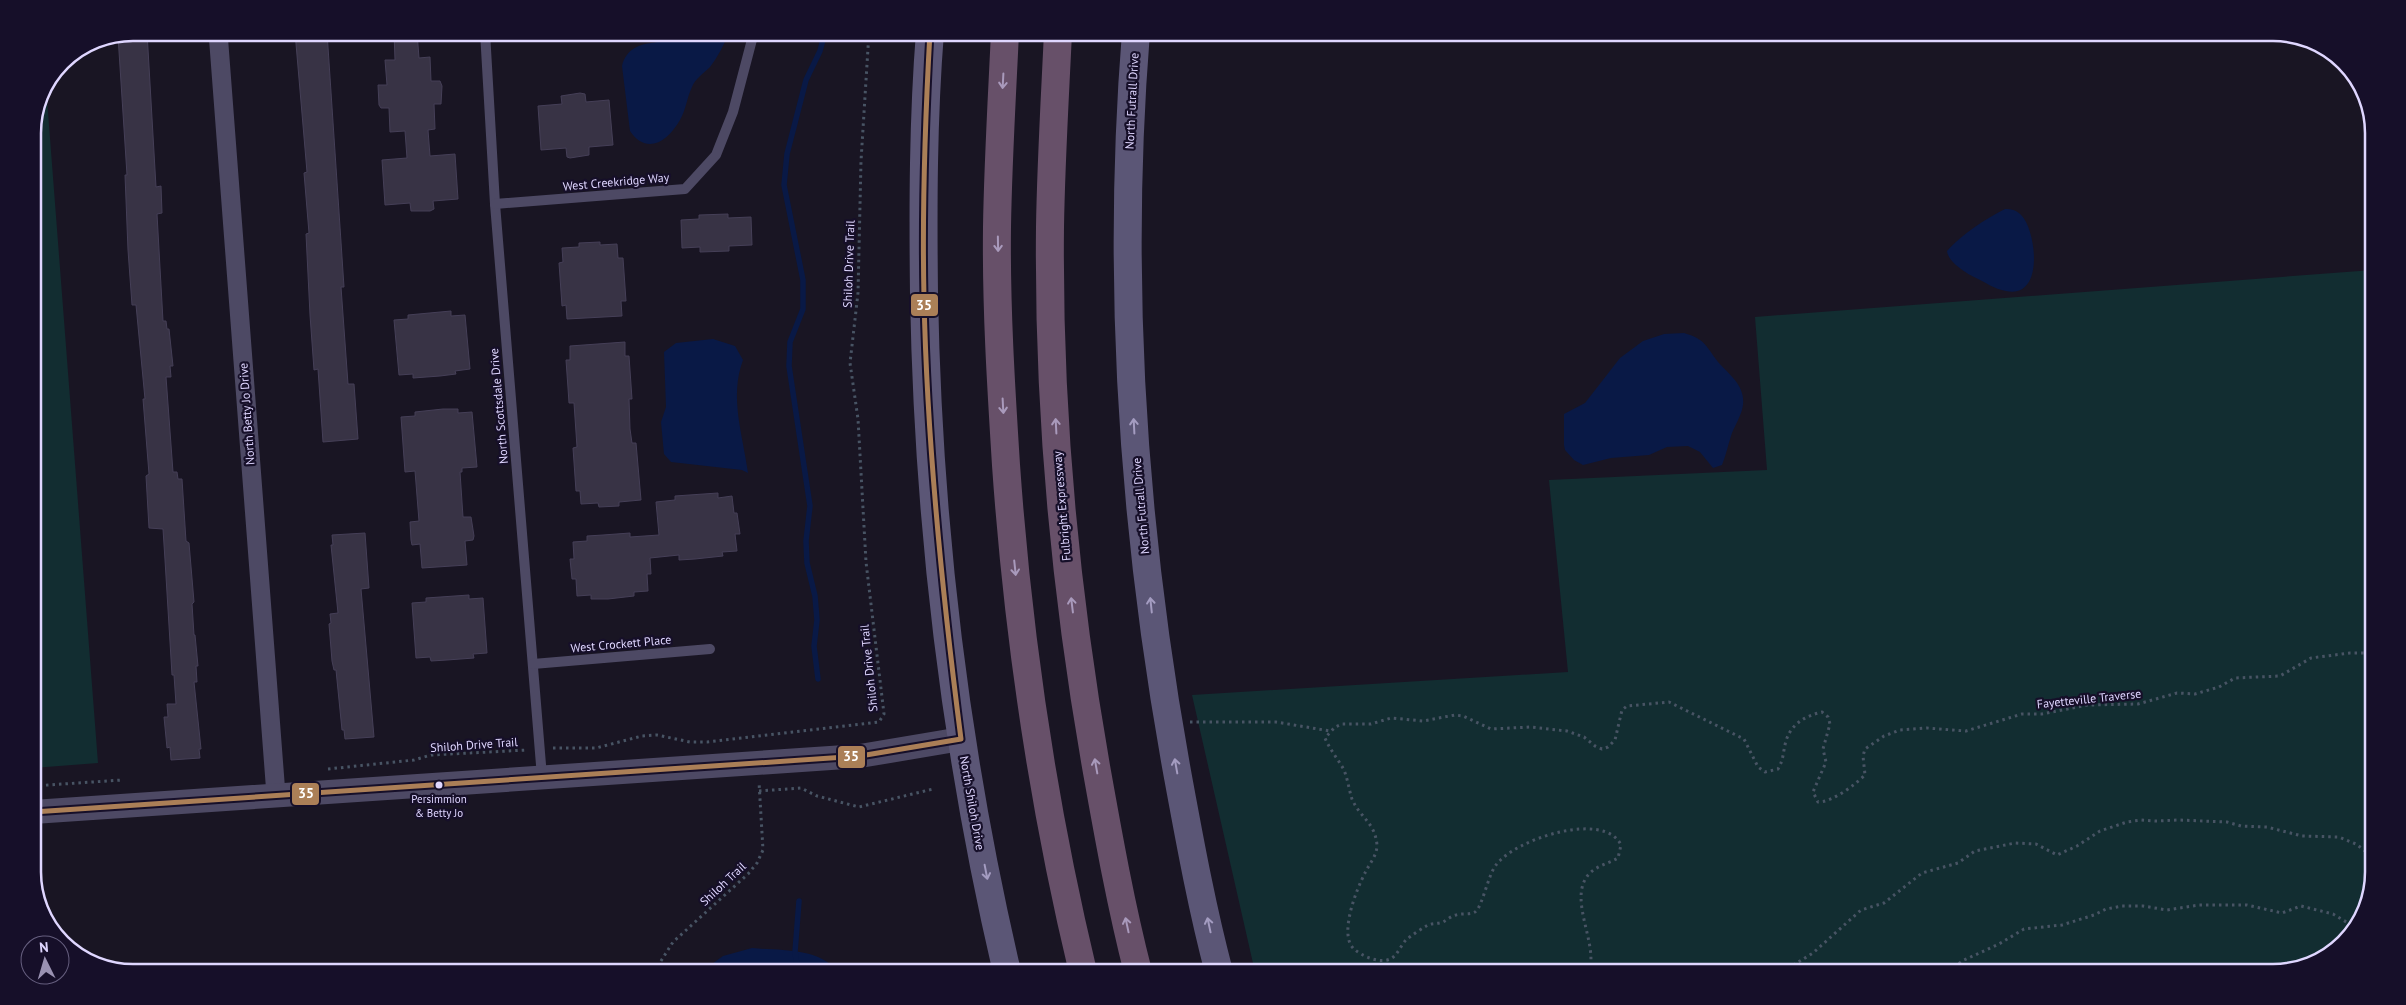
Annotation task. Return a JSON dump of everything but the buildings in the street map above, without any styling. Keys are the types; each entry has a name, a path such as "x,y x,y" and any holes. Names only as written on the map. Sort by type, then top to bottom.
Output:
{"highway":[{"path":"1005,41 997,229 1003,426 1011,532 1037,739 1056,844 1081,964"},
{"name":"Fulbright Expressway","path":"1058,41 1050,228 1051,334 1064,546 1090,730 1108,835 1136,964"}],"main road":[{"name":"North Shiloh Drive","path":"929,41 925,94 923,223 928,424 938,548 961,738 979,840 1005,964"},
{"name":"North Futrall Drive","path":"1135,41 1129,138 1128,286 1131,374 1142,517 1152,615 1168,720 1187,828 1217,964"}],"street":[{"name":"North Betty Jo Drive","path":"219,41 276,795"},
{"path":"41,811 757,761 860,756 961,738"}],"lane":[{"name":"North Scottsdale Drive","path":"486,41 495,204 542,777"},
{"name":"West Creekridge Way","path":"495,204 685,188 716,155 733,112 752,41"},
{"name":"West Crockett Place","path":"533,664 710,649"}],"path":[{"name":"Shiloh Drive Trail","path":"324,770 414,760 431,755 596,748 642,736 657,735 690,742 707,742 879,722 884,714 866,562 858,418 850,363 858,293 861,161 868,41"},
{"name":"Fayetteville Traverse","path":"1330,731 1342,724 1371,724 1391,718 1423,721 1455,715 1463,716 1491,729 1530,727 1567,731 1584,737 1595,746 1602,748 1608,747 1615,740 1622,710 1626,706 1663,701 1669,702 1744,739 1758,767 1765,772 1778,769 1785,755 1787,739 1798,722 1810,715 1822,712 1828,716 1830,724 1823,749 1826,762 1813,792 1818,802 1826,802 1856,784 1865,775 1863,756 1865,749 1884,736 1900,730 1927,728 1966,731 2022,714 2042,714 2070,707 2138,704 2177,693 2195,694 2219,687 2235,678 2280,676 2312,658 2365,653"},
{"path":"1184,722 1276,722 1330,731 1325,738 1330,750 1344,771 1352,799 1371,824 1377,845 1373,860 1365,873 1358,894 1351,906 1349,938 1353,948 1371,959 1386,960 1392,958 1406,940 1425,927 1443,922 1456,915 1474,913 1480,908 1486,884 1496,864 1521,845 1548,833 1570,830 1606,831 1618,838 1621,845 1618,858 1589,874 1580,894 1590,953 1589,964"},
{"name":"Shiloh Trail","path":"659,964 673,942 758,863 763,850 757,761"},
{"path":"41,785 122,780"},
{"path":"759,791 801,788 817,796 859,807 933,789"},
{"path":"1795,964 1813,953 1861,910 1884,903 1922,873 1958,863 1976,851 2015,844 2029,844 2057,855 2077,846 2100,831 2127,822 2141,820 2154,822 2179,820 2227,822 2241,826 2266,827 2302,836 2340,837 2365,850"},
{"path":"1958,964 2024,928 2062,926 2106,909 2122,906 2142,906 2167,910 2199,906 2247,905 2265,911 2282,913 2301,906 2333,914 2349,923"}],"green space":[{"path":"47,101 98,763 41,767 41,127"},
{"path":"2365,271 2365,878 2358,907 2349,923 2333,941 2324,948 2302,959 2279,964 1253,964 1192,695 1568,672 1549,480 1767,470 1755,317"}],"water":[{"path":"663,41 725,41 713,63 693,84 682,116 675,128 657,143 650,144 643,143 630,131 622,66 633,49"},
{"path":"2005,209 2014,210 2022,216 2031,235 2034,262 2032,275 2027,285 2018,291 2006,291 1994,287 1962,270 1954,263 1947,251 1974,227"},
{"path":"1684,333 1701,341 1740,388 1743,407 1722,465 1713,468 1700,452 1688,446 1667,447 1649,455 1611,458 1583,465 1574,460 1565,450 1564,414 1585,403 1620,358 1643,341 1664,334"},
{"path":"713,339 735,346 743,360 737,388 737,402 748,473 742,470 671,462 664,454 661,422 666,407 664,352 676,343"},
{"path":"752,948 787,950 810,954 830,964 712,964 723,956"}],"waterway":[{"path":"818,679 814,646 817,620 815,596 807,563 806,541 810,506 789,366 790,342 803,309 803,280 784,185 787,154 806,80 820,51 823,41"},
{"path":"797,964 795,952 799,901"}],"transit line":[{"name":"35","path":"41,811 860,756 961,739 936,518 928,408 923,265 925,132 930,41"}],"place":[{"name":"Persimmion & Betty Jo","path":"439,785"}]}
